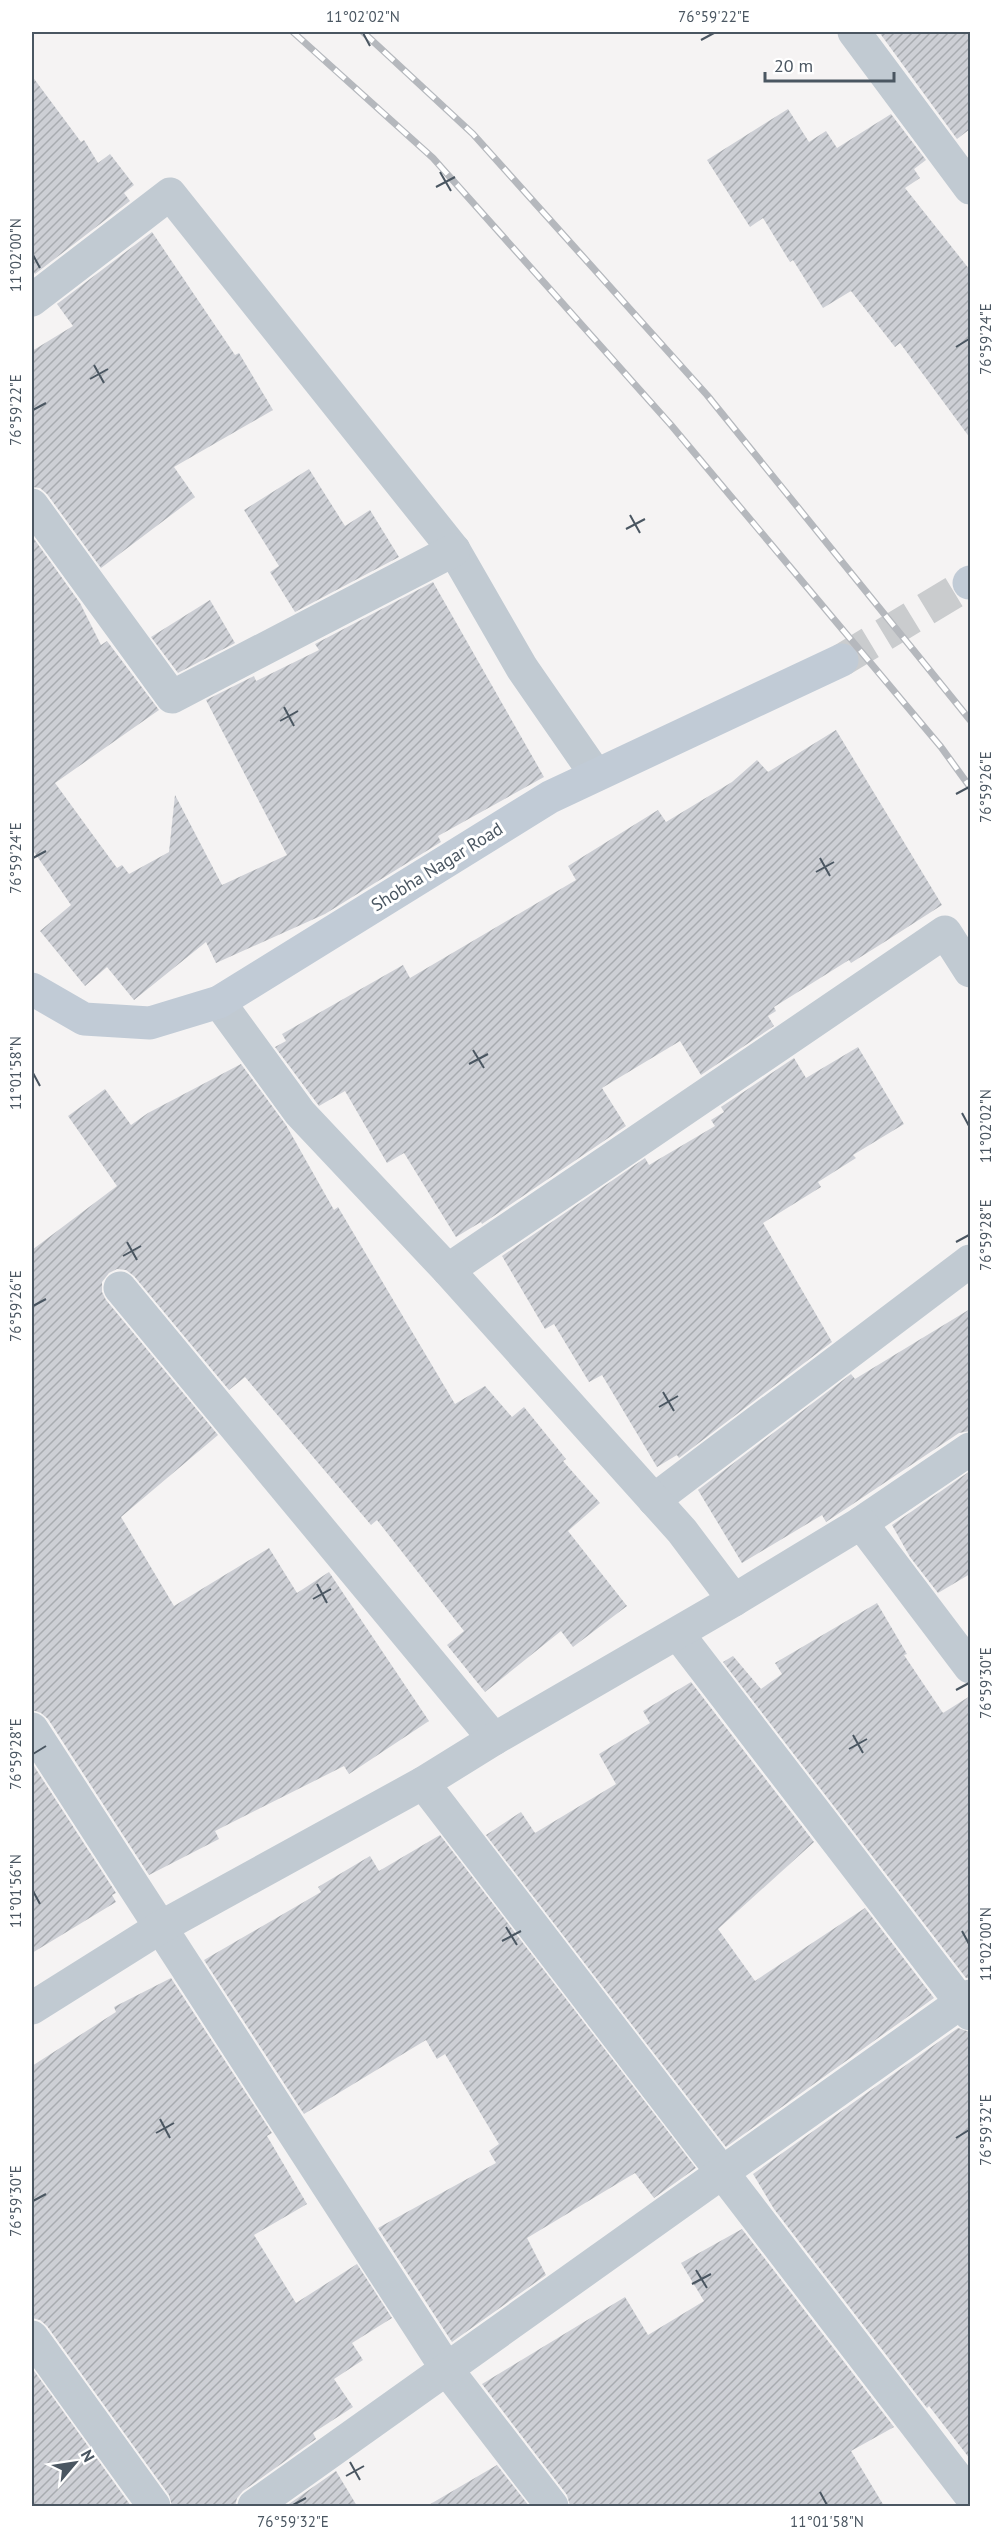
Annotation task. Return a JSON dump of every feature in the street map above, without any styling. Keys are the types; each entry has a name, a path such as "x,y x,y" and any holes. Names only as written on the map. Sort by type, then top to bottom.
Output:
{"street":[{"path":"854,32 970,188"},
{"path":"32,300 170,194 454,550 522,668 596,775"},
{"path":"32,505 172,697 454,550"},
{"name":"Shobha Nagar Road","path":"32,989 84,1019 150,1023 219,1002 550,796 842,660"},
{"path":"448,1270 945,932 970,971"},
{"path":"219,1002 300,1113 448,1270 682,1531 734,1600"},
{"path":"654,1500 970,1261"},
{"path":"120,1288 494,1739"},
{"path":"32,2007 161,1927 423,1783 494,1739 678,1634 861,1523 970,1449"},
{"path":"861,1523 970,1667"},
{"path":"254,2506 448,2371 720,2171 967,2004 678,1634"},
{"path":"32,1729 448,2371 552,2506"},
{"path":"423,1783 970,2495"},
{"path":"32,2337 154,2506"}],"building":[{"path":"879,32 970,32 970,129 957,139"},
{"path":"32,76 81,142 84,140 98,163 110,154 134,185 124,193 130,201 35,274 32,269"},
{"path":"788,109 809,142 826,131 837,148 891,114 926,160 914,169 920,178 905,188 970,270 970,438 900,343 895,347 851,291 823,308 793,260 790,262 763,218 750,227 707,160"},
{"path":"152,232 235,355 239,353 273,410 174,467 195,497 101,568 47,494 40,488 32,487 32,351 73,326 57,304"},
{"path":"309,469 345,526 370,510 399,557 295,612 270,572 279,566 244,510"},
{"path":"32,536 80,603 101,645 107,641 159,710 55,783 117,868 122,865 129,874 169,852 175,795 222,885 287,855 206,700 254,676 256,681 319,650 315,644 433,582 544,777 438,836 441,842 325,914 216,963 206,942 134,1000 107,967 85,986 40,931 71,905 32,849"},
{"path":"210,600 235,643 178,673 151,637"},
{"path":"836,730 942,905 851,963 849,960 774,1007 776,1011 768,1016 774,1026 701,1075 680,1041 602,1088 626,1126 482,1224 481,1222 456,1237 404,1153 387,1163 345,1091 319,1106 275,1047 286,1041 282,1034 403,965 410,978 576,880 568,866 658,810 666,822 732,782 757,760 768,772"},
{"path":"858,1047 904,1124 853,1155 856,1158 818,1182 821,1187 763,1223 832,1342 679,1458 677,1455 657,1467 602,1375 589,1382 554,1324 545,1329 502,1256 645,1158 649,1165 715,1126 711,1120 724,1112 721,1107 794,1058 806,1078"},
{"path":"241,1064 286,1125 334,1210 338,1207 455,1404 485,1386 512,1417 524,1407 566,1459 563,1461 600,1503 568,1531 627,1606 573,1647 561,1631 485,1692 447,1645 464,1631 377,1520 371,1525 245,1377 229,1390 134,1276 126,1270 117,1269 109,1273 102,1282 102,1292 106,1300 218,1435 121,1517 174,1606 269,1548 297,1593 329,1572 429,1721 349,1774 344,1766 215,1831 219,1839 149,1875 48,1719 32,1710 32,1250 117,1186 68,1116 105,1089 131,1125 148,1113"},
{"path":"970,1309 970,1431 959,1433 826,1522 822,1515 742,1563 698,1490 851,1374 855,1379"},
{"path":"970,1471 970,1574 938,1593 910,1557 892,1525"},
{"path":"877,1603 907,1654 904,1655 943,1713 970,1696 970,1978 966,1978 723,1662 733,1656 761,1689 782,1674 775,1663"},
{"path":"691,1682 814,1842 718,1929 755,1981 865,1908 934,1998 726,2147 486,1835 521,1812 535,1833 616,1784 599,1754 650,1723 643,1711"},
{"path":"32,1763 116,1893 112,1895 116,1902 32,1953"},
{"path":"440,1835 696,2168 654,2198 635,2173 527,2238 546,2275 452,2342 378,2228 496,2163 489,2151 499,2144 445,2054 437,2059 426,2040 304,2114 204,1960 321,1892 318,1887 370,1856 379,1871"},
{"path":"171,1978 272,2133 267,2136 307,2204 254,2235 296,2303 357,2264 392,2318 352,2343 363,2360 334,2379 353,2407 313,2433 316,2439 243,2491 237,2498 235,2506 172,2506 169,2495 47,2326 40,2320 32,2318 32,2066 116,2012 114,2007"},
{"path":"958,2028 970,2032 970,2459 929,2406 927,2408 774,2209 753,2174"},
{"path":"742,2229 894,2427 851,2451 884,2506 570,2506 567,2495 482,2384 625,2297 648,2335 704,2301 681,2263"},
{"path":"32,2368 131,2506 32,2506"},
{"path":"497,2465 529,2506 427,2506"},
{"path":"336,2471 357,2506 286,2506"}],"tunnel":[{"path":"842,660 969,583"}],"railway":[{"path":"293,32 433,158 671,425 941,747 970,787"},
{"path":"363,32 473,134 707,395 970,720"}]}
